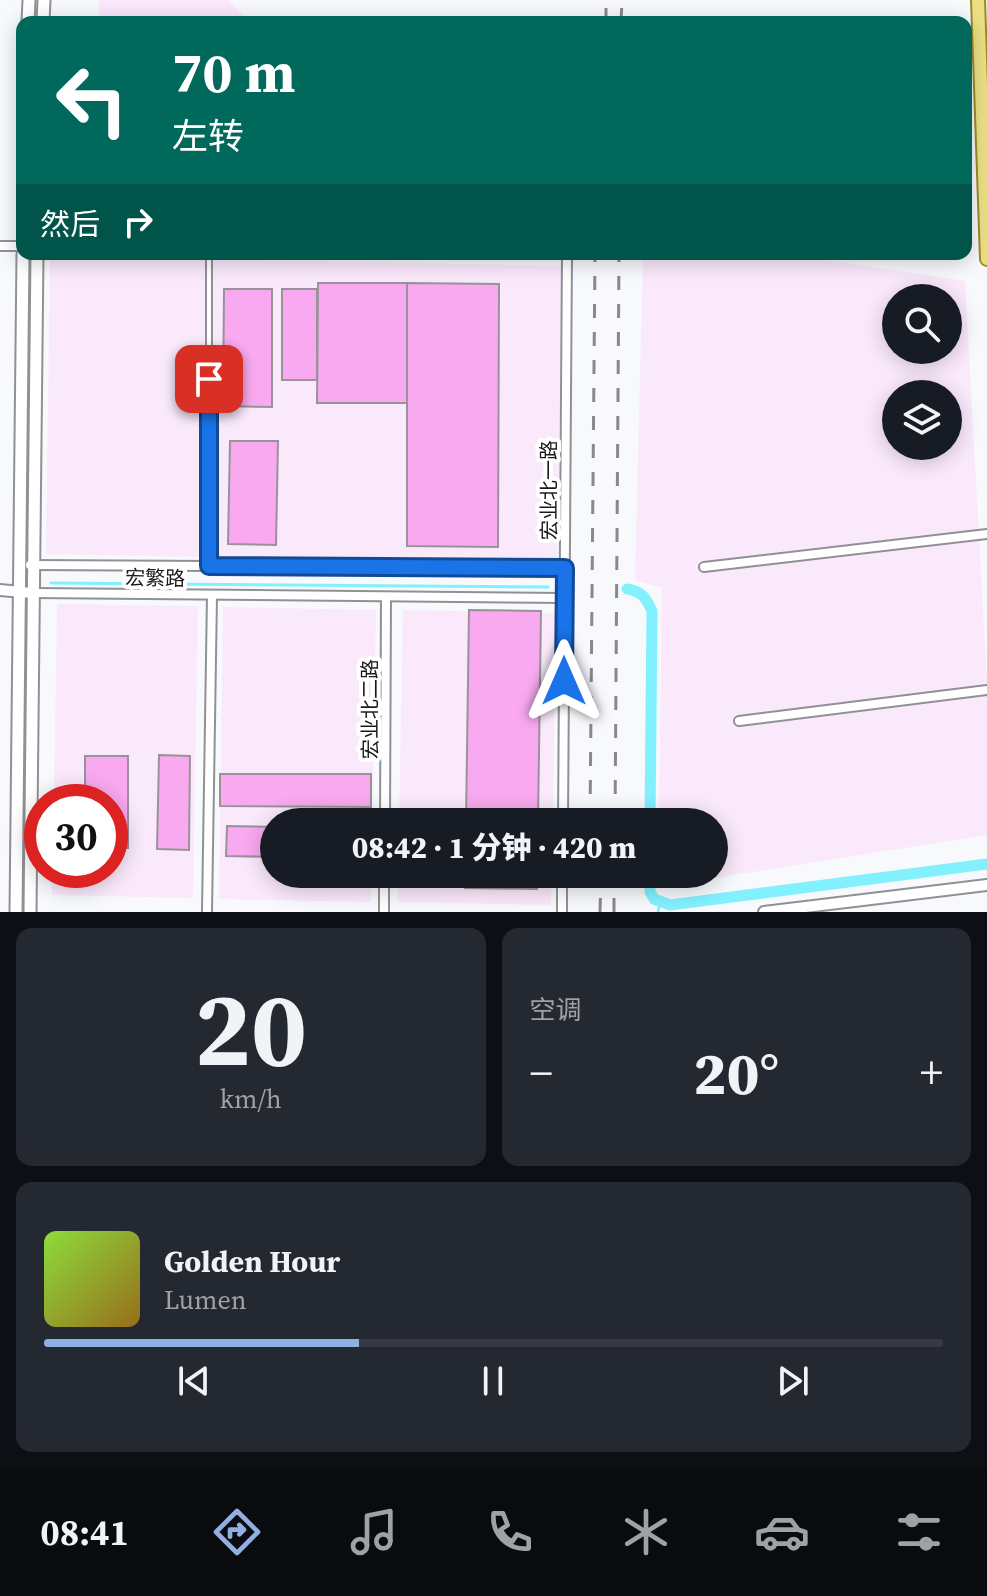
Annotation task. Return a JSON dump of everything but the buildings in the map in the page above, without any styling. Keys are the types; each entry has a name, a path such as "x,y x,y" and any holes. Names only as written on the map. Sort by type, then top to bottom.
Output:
{"main road":[{"path":"978,0 987,259"},
{"path":"16,912 23,260"},
{"path":"30,912 37,260"}],"street":[{"name":"宏业北一路","path":"563,808 567,260"},
{"path":"704,567 987,534"},
{"path":"19,564 565,568"},
{"path":"0,590 32,593"},
{"name":"宏繁路","path":"32,593 565,598"},
{"path":"207,912 212,595"},
{"name":"宏业北二路","path":"385,808 386,597"},
{"path":"739,721 987,690"},
{"path":"764,912 987,885"},
{"path":"384,888 384,912"},
{"path":"562,888 562,912"}],"lane":[{"path":"209,260 209,566"}],"shaded area":[{"path":"99,0 229,0 244,16 99,16"},
{"path":"50,260 255,260 562,266 557,564 46,554"},
{"path":"643,260 827,260 965,281 987,682 987,835 728,876 728,808 659,808 662,588 635,580"},
{"path":"57,604 198,606 193,898 52,895 52,888 128,888 128,784 54,784"},
{"path":"223,607 376,610 372,808 260,808 260,888 372,888 371,902 219,899"},
{"path":"403,610 556,613 553,808 399,808"},
{"path":"398,888 552,888 551,905 398,902"}],"waterway":[{"path":"51,583 548,587"},
{"path":"627,589 643,596 652,611 650,808"},
{"path":"650,888 654,899 670,905 987,864"},
{"path":"658,912 660,903"}],"railway":[{"path":"606,0 606,16"},
{"path":"621,16 622,0"},
{"path":"590,808 595,260"},
{"path":"615,808 619,260"},
{"path":"600,912 601,888"},
{"path":"614,888 614,912"}],"route":[{"path":"209,379 209,566 565,568 564,681"}]}
